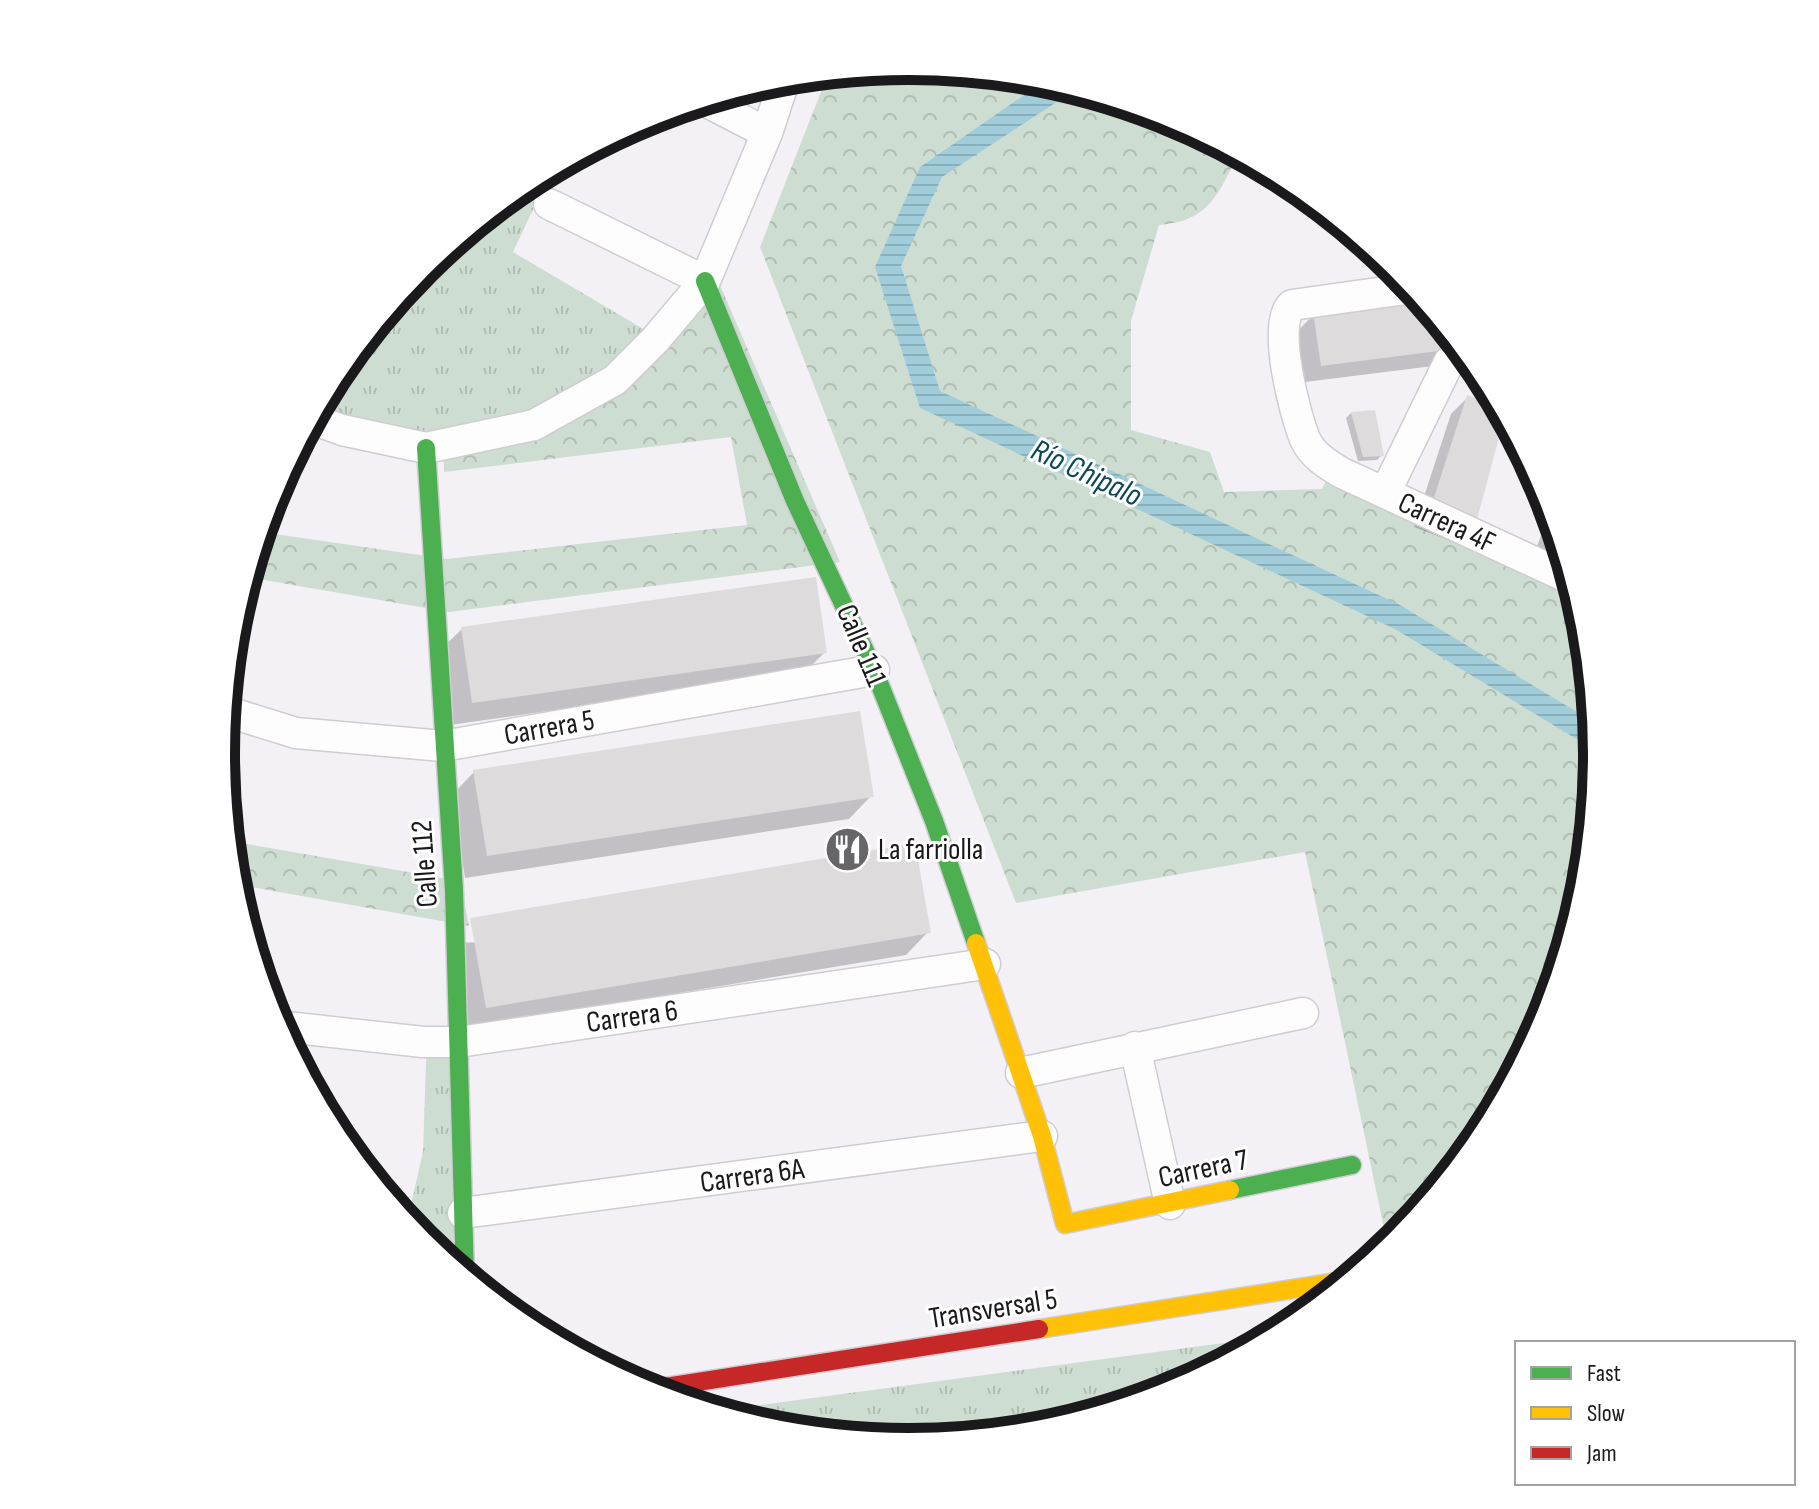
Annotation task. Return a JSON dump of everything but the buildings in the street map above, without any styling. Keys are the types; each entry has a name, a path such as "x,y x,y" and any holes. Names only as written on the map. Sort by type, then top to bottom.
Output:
{"street":[{"path":"322,423 426,448 534,425 615,380 655,340 705,281 767,133 780,93"},
{"path":"719,108 767,133"},
{"path":"549,204 705,281"},
{"name":"Calle 111","path":"705,281 795,501 874,670 985,964 1042,1136 1065,1224"},
{"name":"Carrera 4F","path":"1398,290 1292,305 1285,313 1285,359 1306,441 1322,462 1559,574"},
{"path":"1385,493 1449,362"},
{"name":"Calle 112","path":"426,448 454,890 465,1262"},
{"name":"Carrera 5","path":"236,714 296,733 443,746 874,670"},
{"name":"Carrera 6","path":"293,1028 423,1042 459,1042 985,964"},
{"path":"1021,1073 1303,1013"},
{"path":"1135,1047 1170,1204"},
{"name":"Carrera 6A","path":"463,1213 1042,1136"},
{"name":"Carrera 7","path":"1065,1224 1352,1165"},
{"name":"Transversal 5","path":"673,1386 1328,1283"}],"green space":[{"path":"910,80 998,86 1084,103 1168,131 1234,163 1217,193 1201,212 1190,218 1159,225 1131,321 1131,430 1210,452 1224,492 1322,489 1332,469 1560,577 1578,666 1584,754 1578,843 1561,929 1533,1013 1494,1092 1445,1165 1385,1232 1305,852 1016,903 760,247 823,86"},
{"path":"543,189 513,252 652,334 615,374 531,422 443,442 325,416 374,344 402,310 465,247"},
{"path":"713,269 840,562 449,612 258,579 273,534 447,559 747,525 731,437 444,472 443,442 532,422 615,374"},
{"path":"241,843 460,881 469,926 248,887"},
{"path":"427,1033 468,1037 453,1250 410,1208 423,1152"},
{"path":"1245,1340 1168,1378 1126,1393 1084,1406 998,1423 954,1428 865,1428 778,1416 741,1407"}],"water":[{"name":"Río Chipalo","path":"1030,91 1063,98 942,177 901,266 940,391 1400,605 1583,716 1584,743 1395,629 920,408 875,267 920,167"}],"traffic: fast":[{"path":"705,281 795,501 874,670 934,821 976,943"},
{"path":"426,448 454,890 465,1262"},
{"path":"1230,1190 1352,1165"}],"traffic: slow":[{"path":"976,943 1042,1136 1065,1224 1230,1190"},
{"path":"1039,1329 1328,1283"}],"traffic: jam":[{"path":"673,1386 1039,1329"}],"place":[{"name":"La farriolla","path":"847,849"}]}
